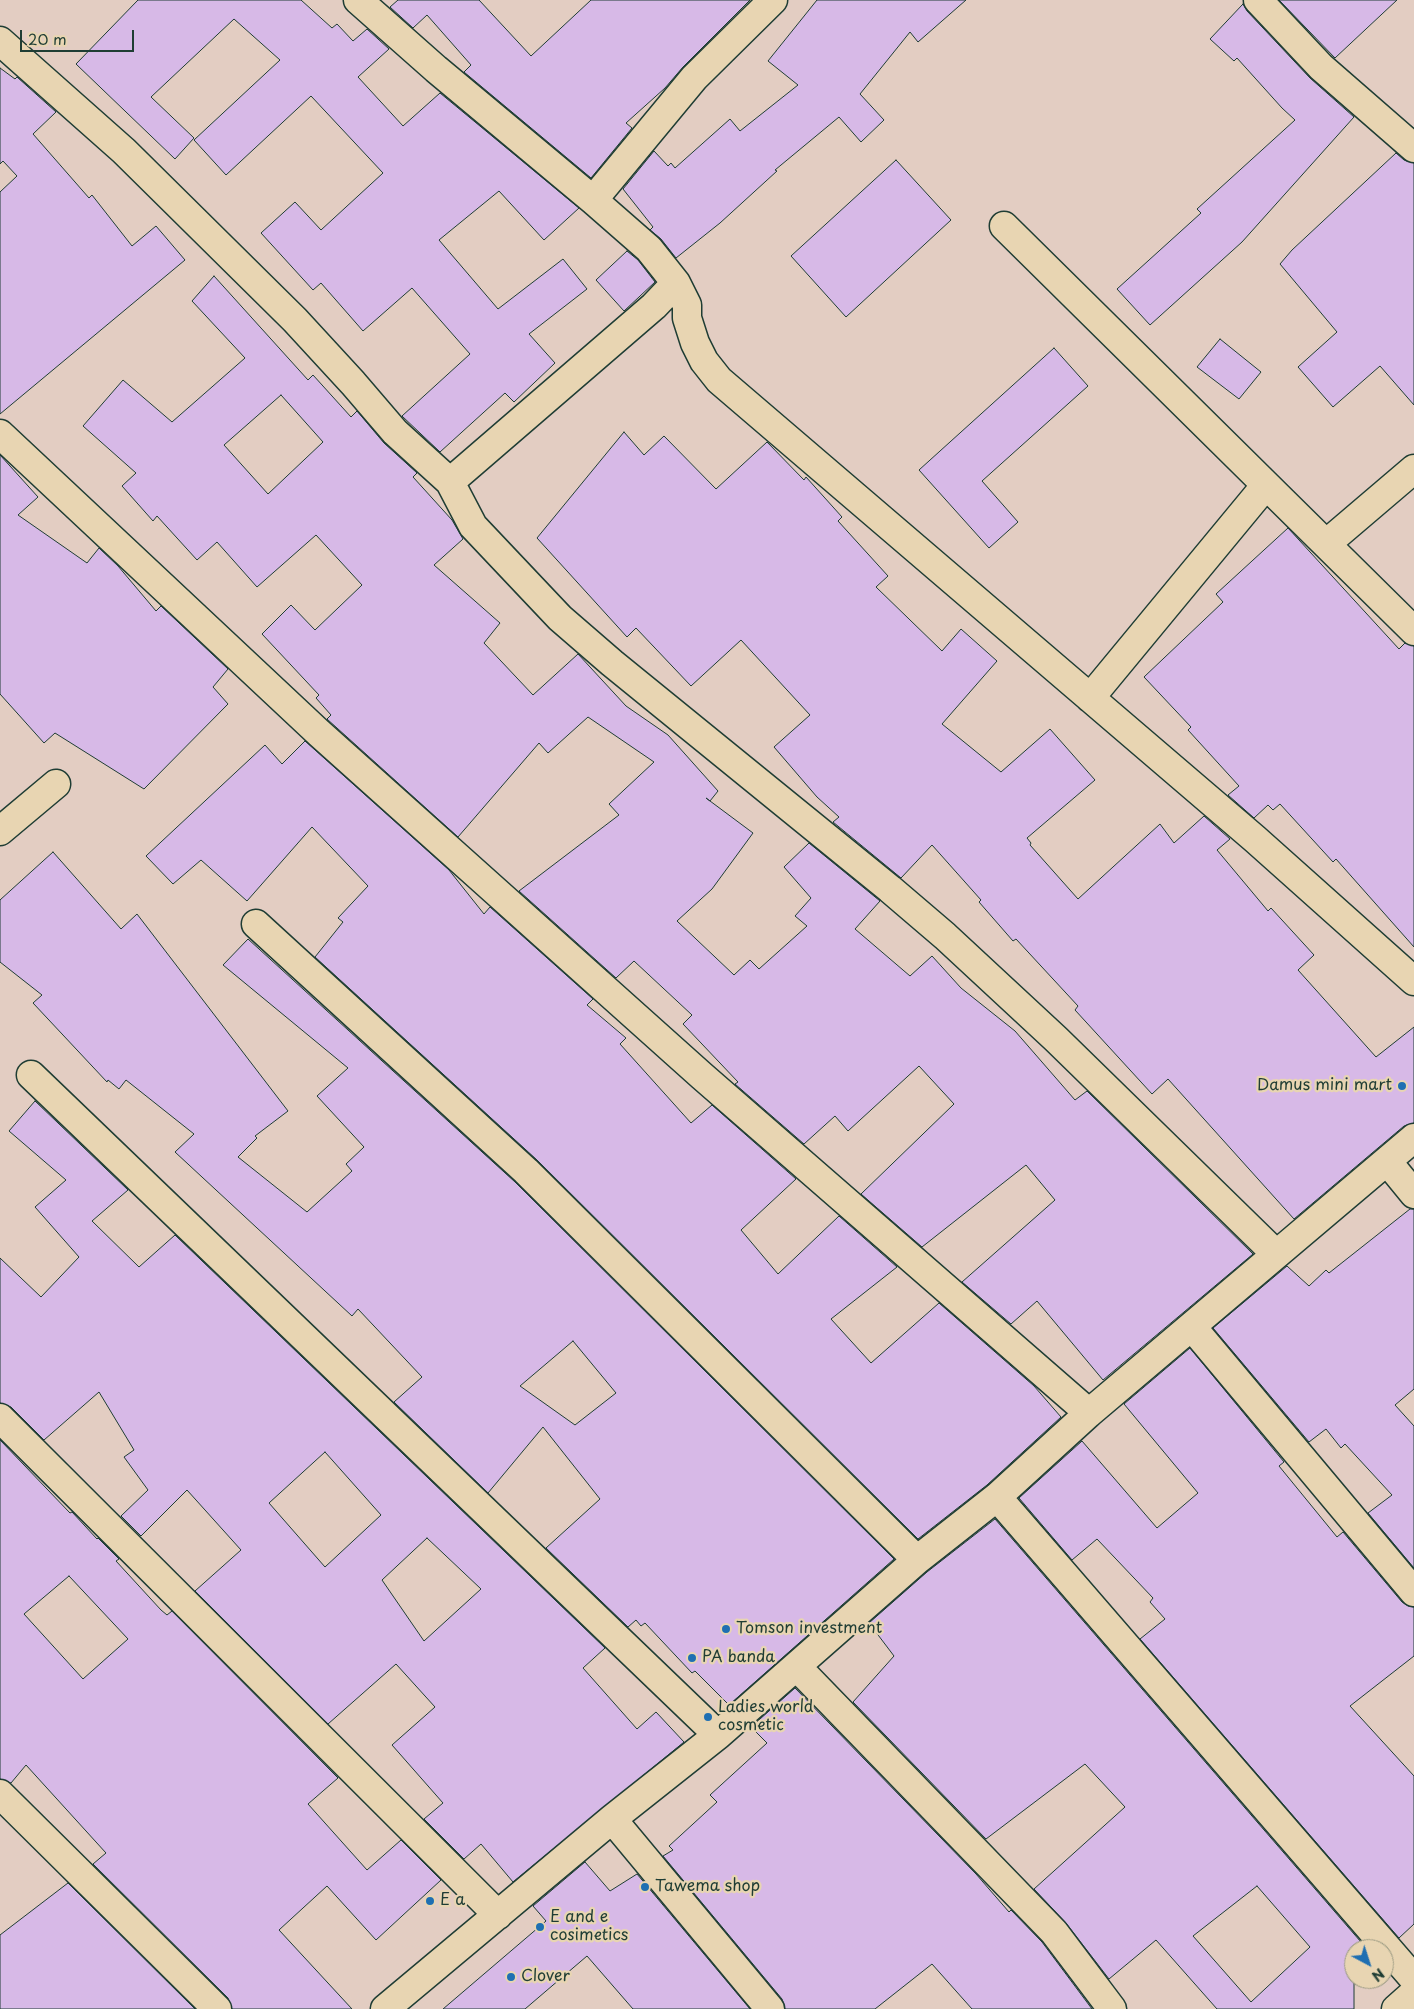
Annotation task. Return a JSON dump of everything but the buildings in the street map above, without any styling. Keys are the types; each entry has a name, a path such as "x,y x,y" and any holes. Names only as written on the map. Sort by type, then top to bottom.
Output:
{"street":[{"path":"358,0 436,69 649,249 676,283 688,305 687,318 695,343 704,361 719,380 1255,839 1414,981"},
{"path":"593,200 694,78 773,0"},
{"path":"1265,2 1321,67 1414,148"},
{"path":"0,42 124,151 295,320 395,432 450,482 473,526 560,618 612,663 890,889 951,942 1056,1039 1276,1254"},
{"path":"1004,226 1414,631"},
{"path":"450,482 654,306 676,283"},
{"path":"0,434 319,733 702,1076 1089,1413"},
{"path":"1326,544 1414,469"},
{"path":"1090,698 1266,485"},
{"path":"0,831 56,784"},
{"path":"256,924 552,1196 917,1560"},
{"path":"31,1075 718,1735"},
{"path":"385,2009 612,1819 718,1735 797,1668 917,1560 997,1497 1089,1413 1414,1138"},
{"path":"1386,1161 1414,1194"},
{"path":"1192,1327 1414,1592"},
{"path":"0,1418 498,1915"},
{"path":"997,1497 1414,1979"},
{"path":"797,1668 1054,1932 1112,2009"},
{"path":"0,1794 217,2009"},
{"path":"612,1819 770,2009"},
{"path":"1396,2009 1414,1993"}],"place":[{"name":"Damus mini mart","path":"1402,1086"},
{"name":"Tomson investment","path":"726,1629"},
{"name":"PA banda","path":"692,1658"},
{"name":"Ladies world cosmetic","path":"708,1717"},
{"name":"Tawema shop","path":"645,1887"},
{"name":"E a","path":"430,1901"},
{"name":"E and e cosimetics","path":"540,1927"},
{"name":"Clover","path":"511,1977"}]}
